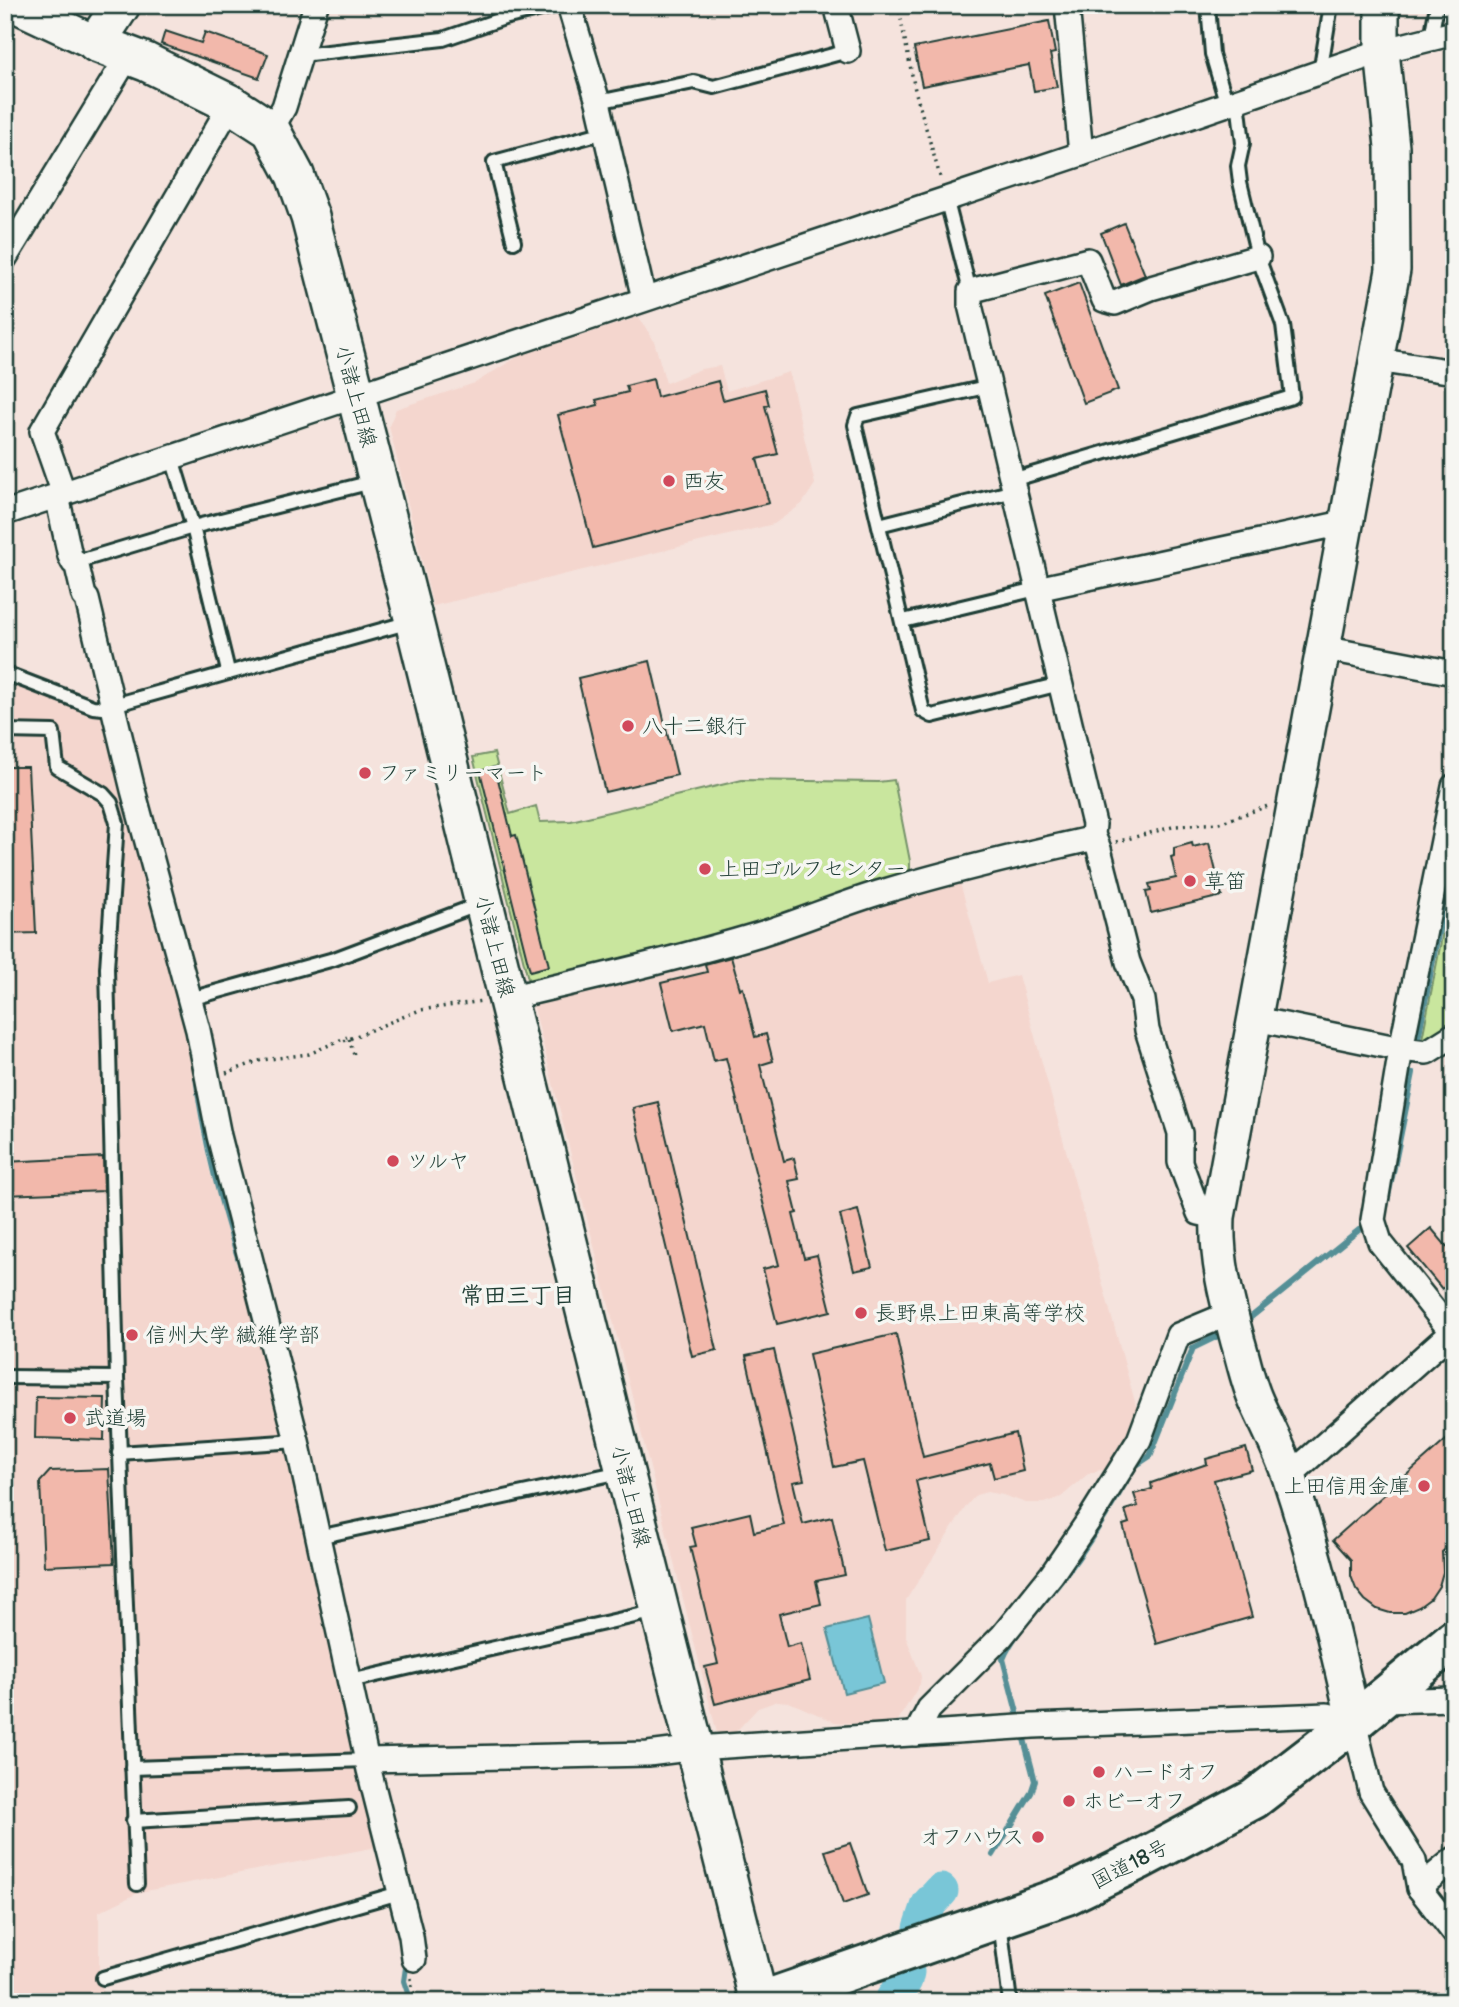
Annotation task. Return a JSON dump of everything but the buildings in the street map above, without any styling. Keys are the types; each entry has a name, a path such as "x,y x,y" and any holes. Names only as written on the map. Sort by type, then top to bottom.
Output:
{"highway":[{"name":"国道18号","path":"759,2002 1000,1920 1079,1889 1254,1799 1454,1639"}],"main road":[{"path":"112,49 121,5"},
{"name":"小諸上田線","path":"112,49 231,104 271,130 295,175 310,217 414,621 759,2002"}],"street":[{"path":"5,258 112,49 15,5"},
{"path":"271,130 284,107 316,5"},
{"path":"569,5 598,102 644,299"},
{"path":"836,5 848,51"},
{"path":"1067,5 1081,155"},
{"path":"1382,5 1382,51 1392,147 1393,270 1218,1217 1217,1246 1233,1322 1256,1402 1271,1430 1289,1476 1325,1596 1366,1712 1371,1793 1414,1861 1419,1888 1454,1933"},
{"path":"5,513 1081,155 1382,51 1442,35"},
{"path":"231,104 42,431 60,495 70,556 73,562 76,562 100,653 107,707 190,999 219,1136 292,1441 318,1537 350,1681 361,1760 394,1895 411,1936 414,1959"},
{"path":"1218,1217 1199,1213 1180,1161 1180,1133 1147,1030 1143,1000 1128,962 1096,842 1094,824 970,304 970,291 1088,260 1104,300 1115,303 1152,288 1258,257"},
{"path":"1376,360 1454,372"},
{"path":"1037,589 1348,522"},
{"path":"1323,648 1454,673"},
{"path":"1289,1476 1453,1332 1380,1242 1373,1220 1401,1049 1454,786"},
{"path":"508,996 649,965 808,919 887,890 1030,852 1086,840 1096,842"},
{"path":"1256,1019 1427,1052 1454,1035"},
{"path":"916,1734 929,1709 1002,1636 1052,1574 1089,1520 1139,1440 1178,1335 1233,1322"},
{"path":"361,1760 648,1754 696,1748 916,1734 1326,1715 1454,1699"},
{"path":"1419,1888 1454,1859"}],"lane":[{"path":"301,54 443,39 504,18 558,5"},
{"path":"879,525 1013,486 1292,397 1283,325 1258,257 1239,174 1243,143 1232,103 1212,54 1208,5"},
{"path":"1320,73 1331,5"},
{"path":"1437,5 1442,35"},
{"path":"598,102 694,82 714,86 848,51"},
{"path":"514,242 494,162 605,132"},
{"path":"946,198 970,291"},
{"path":"989,386 858,416 855,425 923,711 932,716 1060,684"},
{"path":"172,458 193,527 228,671"},
{"path":"76,562 193,527 378,481"},
{"path":"903,621 1037,589"},
{"path":"5,673 93,706 107,707 414,621"},
{"path":"5,731 52,732 57,767 103,794 111,803 117,823 107,968 119,1453 137,1884"},
{"path":"190,999 334,959 484,902"},
{"path":"5,1377 117,1378"},
{"path":"119,1453 292,1441"},
{"path":"318,1537 625,1472"},
{"path":"350,1681 660,1610"},
{"path":"132,1768 361,1760"},
{"path":"133,1821 349,1808"},
{"path":"103,1978 394,1895"},
{"path":"1000,1920 1010,2002"}],"path":[{"path":"898,5 915,90 946,198"},
{"path":"1096,842 1176,826 1219,823 1276,804 1294,809"},
{"path":"208,1079 262,1060 309,1054 420,1010 508,996"},
{"path":"344,1041 348,1038"},
{"path":"348,1038 355,1058"}],"shaded area":[{"path":"639,317 654,341 666,383 701,369 720,366 727,391 789,372 815,484 802,504 774,524 433,606 389,426 396,409 475,383 519,356"},
{"name":"信州大学 繊維学部","path":"5,677 102,714 187,1028 201,1133 284,1428 377,1847 140,1892 99,1912 99,1971 105,2002 5,2002"},
{"name":"長野県上田東高等学校","path":"959,879 988,983 1018,975 1138,1413 1126,1444 1109,1470 1088,1474 1061,1497 1045,1503 1026,1503 987,1492 976,1495 967,1505 906,1600 906,1637 921,1676 920,1684 897,1722 878,1726 835,1722 789,1702 778,1701 758,1708 727,1741 719,1741 532,1000"}],"green space":[{"name":"上田ゴルフセンター","path":"494,753 510,814 536,806 540,822 571,821 742,780 894,780 910,861 910,877 817,909 530,987 473,757"},
{"path":"1454,875 1454,1029 1429,1045 1422,1039"}],"water":[{"path":"868,1619 884,1683 844,1693 827,1629"}],"waterway":[{"path":"1418,1039 1454,850"},
{"path":"1386,1207 1413,1073"},
{"path":"196,1077 215,1175 242,1270"},
{"path":"1245,1322 1370,1221"},
{"path":"1132,1472 1135,1466 1150,1456 1193,1348 1226,1332"},
{"path":"993,1855 1031,1793 1035,1781 1003,1659 1021,1629 1078,1557 1126,1482"},
{"path":"921,1928 929,1904 941,1891"},
{"path":"407,1961 404,1981 411,2002"},
{"path":"891,2002 907,1972"}],"place":[{"name":"西友","path":"669,481"},
{"name":"八十二銀行","path":"628,726"},
{"name":"ファミリーマート","path":"365,773"},
{"name":"上田ゴルフセンター","path":"705,869"},
{"name":"草笛","path":"1190,881"},
{"name":"ツルヤ","path":"393,1161"},
{"name":"長野県上田東高等学校","path":"861,1313"},
{"name":"信州大学 繊維学部","path":"132,1335"},
{"name":"武道場","path":"70,1418"},
{"name":"上田信用金庫","path":"1424,1486"},
{"name":"ハードオフ","path":"1099,1772"},
{"name":"ホビーオフ","path":"1069,1801"},
{"name":"オフハウス","path":"1038,1837"}],"district":[{"name":"常田三丁目","path":"518,1295"}]}
